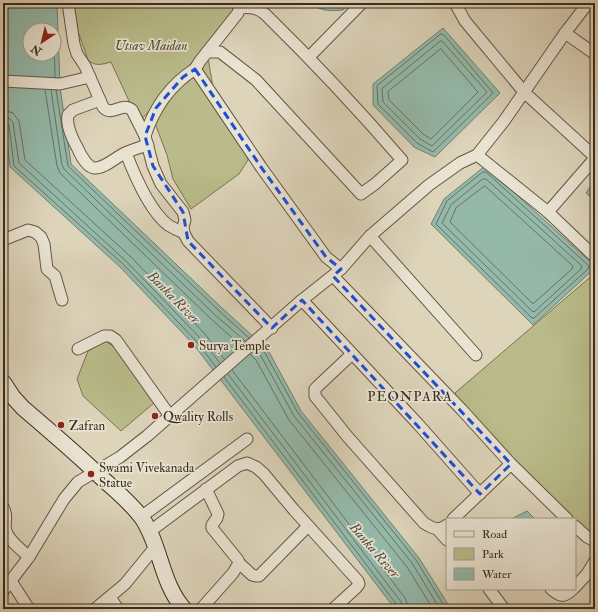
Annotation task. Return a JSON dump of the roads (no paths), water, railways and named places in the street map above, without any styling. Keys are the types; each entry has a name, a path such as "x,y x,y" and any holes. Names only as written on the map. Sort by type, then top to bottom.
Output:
{"street":[{"path":"68,3 74,44 77,54 106,111 110,112 124,106 132,110 146,140 153,166 162,184 183,212 185,220 183,227 184,233 188,241 272,328"},
{"path":"309,57 362,3"},
{"path":"455,3 465,21 524,92 595,158 548,212"},
{"path":"3,591 29,558 64,499 78,482 120,457 147,436 272,328 302,300 337,272 370,236 429,184 460,163 477,155 504,121 565,33 588,3"},
{"path":"100,100 73,110 68,115 69,128 73,139 88,165 93,168 103,166 146,140 150,121 156,108 169,90 183,77 195,70 207,52 238,13 239,6 258,8 309,57 366,118 402,160 375,184 361,194 256,80 220,52 207,52"},
{"path":"565,33 595,54"},
{"path":"195,70 275,187 337,272 511,464 566,518"},
{"path":"3,81 60,84 90,77"},
{"path":"126,152 138,182 159,216 167,224 184,233"},
{"path":"477,155 548,212 595,257"},
{"path":"3,240 28,230 35,232 41,237 44,244 47,269 55,276 62,300"},
{"path":"370,236 476,355"},
{"path":"302,300 418,424 480,494"},
{"path":"78,349 104,336 110,336 116,340 170,416"},
{"path":"352,354 315,389 315,396 346,436 424,523 431,528 442,527 446,537"},
{"path":"3,382 13,397 23,408 124,497 141,518 156,546 162,569 169,586 178,602 184,609"},
{"path":"141,518 247,439"},
{"path":"149,532 238,466 247,463 256,467 264,474 308,526 358,581 359,584 356,588 332,609"},
{"path":"454,518 511,464"},
{"path":"206,489 218,514 212,528 239,563 252,575 259,576 308,526"},
{"path":"3,507 7,516 5,526 6,532 29,558"},
{"path":"576,527 587,537 595,541"},
{"path":"95,609 125,584 156,546"},
{"path":"576,586 587,574 595,561"},
{"path":"202,609 233,573 239,563"},
{"path":"11,581 29,609"},
{"path":"490,590 504,609"},
{"path":"552,590 562,596 568,594 572,590"},
{"path":"110,597 118,609"}],"water":[{"name":"Banka River","path":"6,3 57,3 58,22 22,22 22,62 59,62 60,87 71,164 268,350 301,411 419,558 451,609 395,609 194,345 120,267 10,167 3,111 3,43"},
{"path":"311,3 350,3 343,10 330,11 319,8"},
{"path":"443,28 500,93 435,157 414,147 373,105 373,84"},
{"path":"485,166 595,266 595,268 533,325 431,224 444,199"},
{"path":"595,179 595,201 586,193"},
{"path":"527,511 534,518 513,518"}],"place":[{"name":"Surya Temple","path":"191,345"},
{"name":"Qwality Rolls","path":"155,416"},
{"name":"Zafran","path":"61,425"},
{"name":"Swami Vivekanada Statue","path":"91,474"}],"district":[{"name":"PEONPARA","path":"410,396"}],"park label":[{"name":"Utsav Maidan","path":"151,45"}]}
